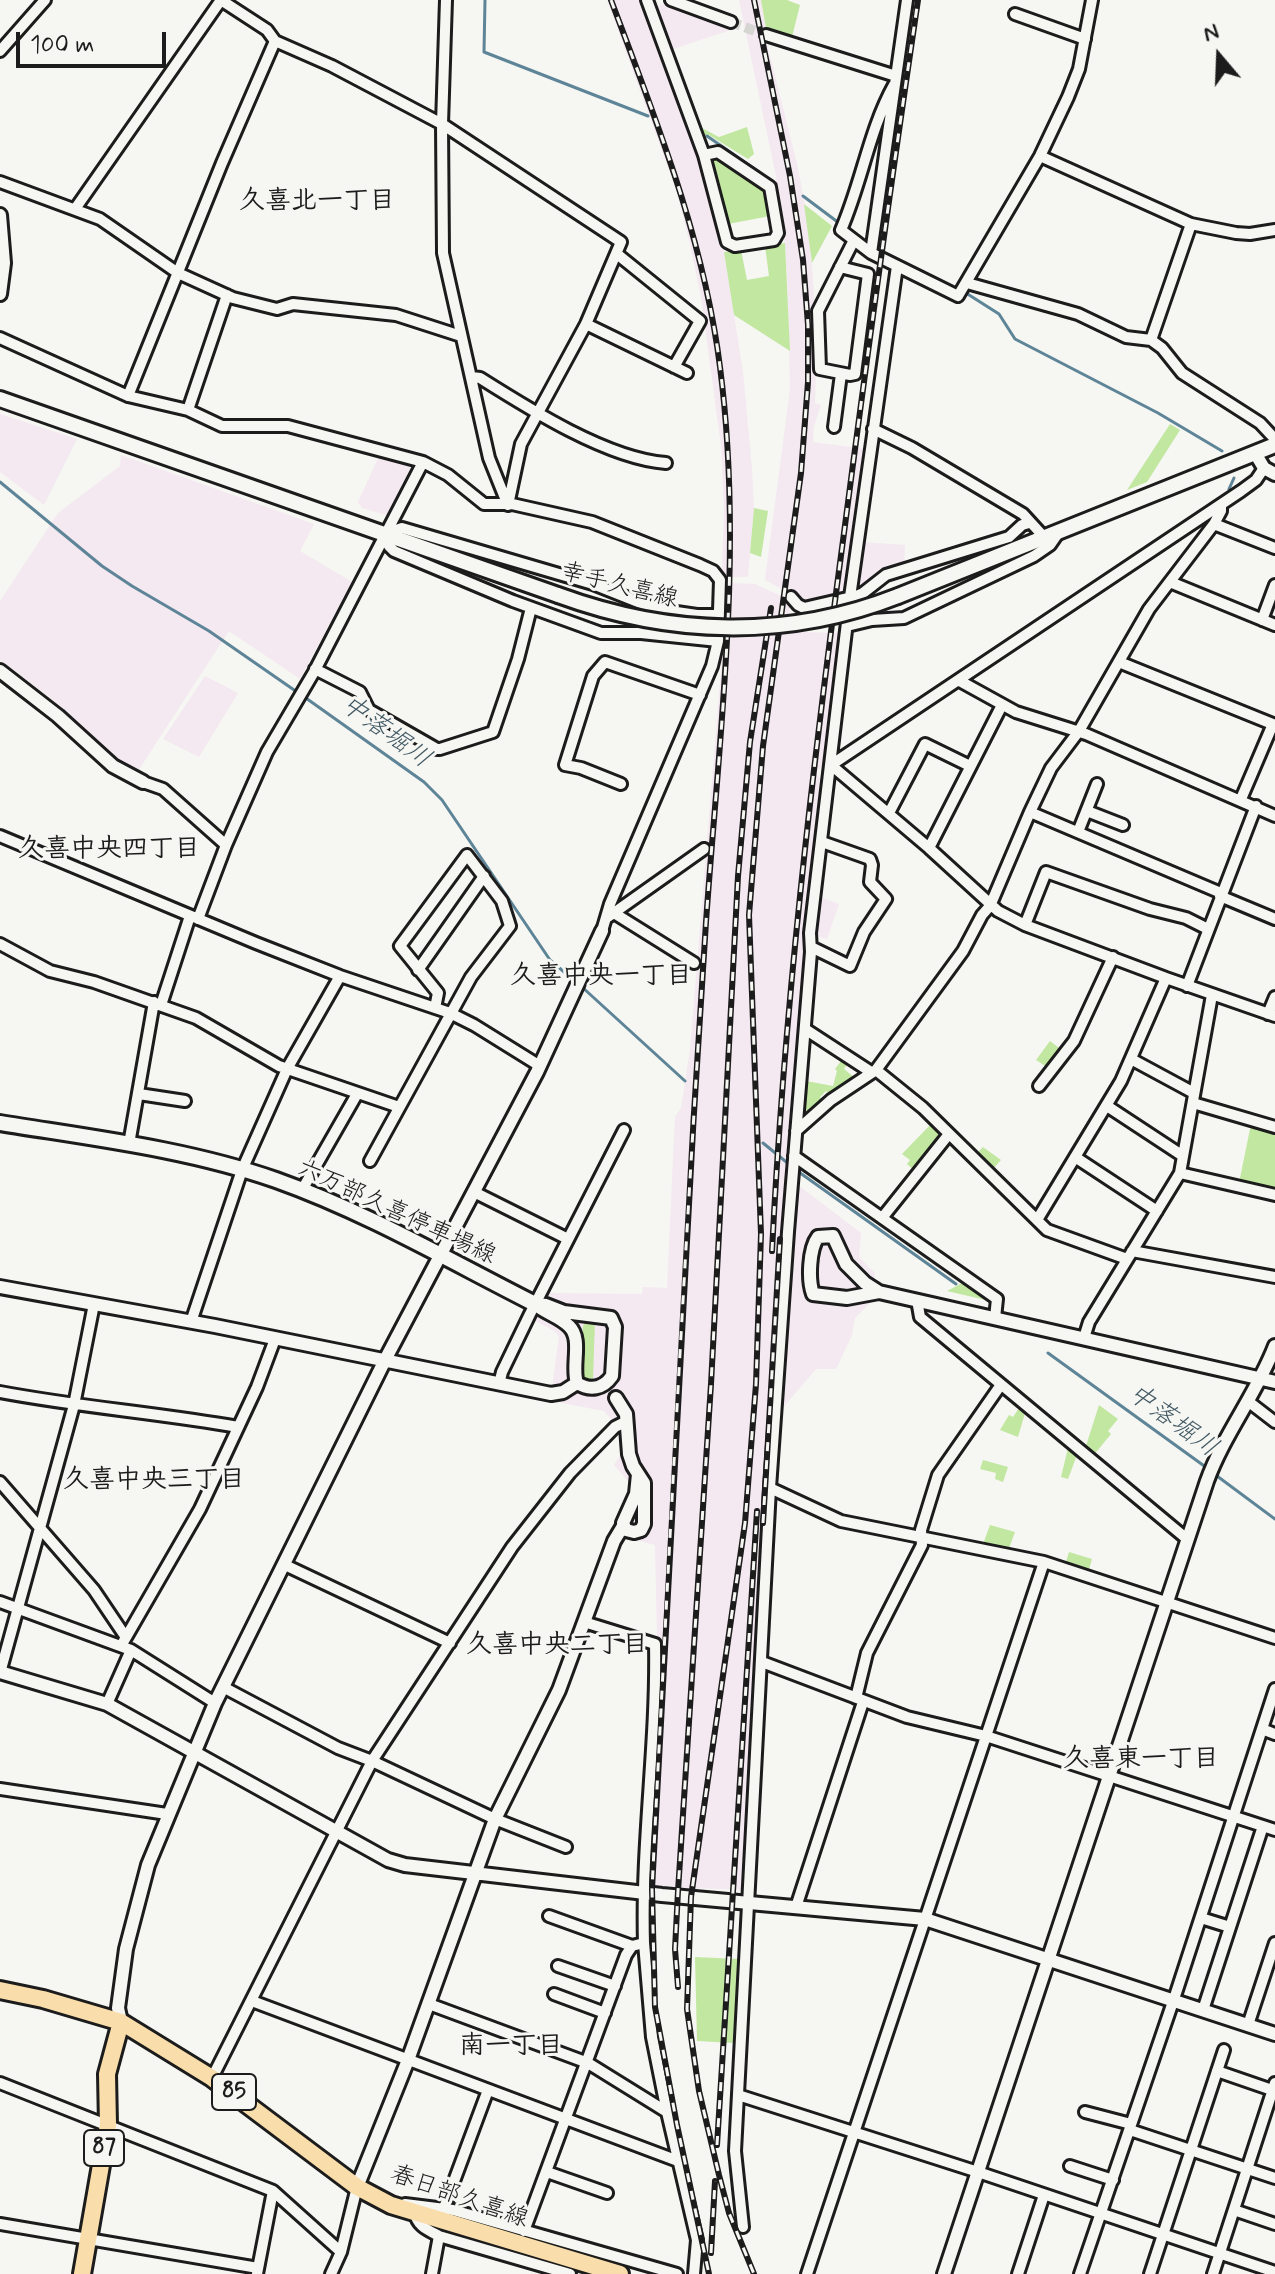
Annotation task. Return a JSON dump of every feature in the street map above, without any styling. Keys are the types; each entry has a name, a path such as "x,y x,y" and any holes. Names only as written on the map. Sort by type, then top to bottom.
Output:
{"main road":[{"name":"幸手久喜線","path":"0,399 605,611 677,626 731,629 778,626 824,618 898,596 1255,453 1275,442"},
{"name":"六万部久喜停車場線","path":"0,1123 129,1144 242,1170 302,1190 535,1304"},
{"name":"春日部久喜線","path":"0,1990 121,2022 212,2078 357,2187 391,2205 620,2274"},
{"name":"87","path":"82,2274 108,2125 107,2074 121,2022"}],"street":[{"path":"0,51 45,0"},
{"path":"75,209 221,0 249,15 275,41 332,66 442,124 621,242 586,324 521,444 508,505"},
{"path":"446,0 442,124 443,253 489,458 508,505"},
{"path":"647,0 704,155 727,242 735,246 774,240 778,233 770,187 718,152 704,155"},
{"path":"671,0 731,22"},
{"path":"871,253 907,0"},
{"path":"895,80 878,115 841,230 871,253 958,296 1040,156 1079,69 1092,0"},
{"path":"1015,14 1085,39"},
{"path":"766,35 895,80"},
{"path":"128,396 275,41"},
{"path":"1040,156 1191,224 1211,230 1250,234 1275,230"},
{"path":"0,182 100,219 178,273 227,295 277,309 293,304 396,315 461,336"},
{"path":"0,215 4,263 0,294"},
{"path":"1151,340 1191,224"},
{"path":"840,267 868,274 855,374 820,369 818,311 840,267 854,240"},
{"path":"617,254 700,321 674,367"},
{"path":"743,2227 735,2155 738,2095 770,1488 810,933 850,597 897,266"},
{"path":"967,283 1078,314 1126,337 1151,340 1162,348 1182,373 1260,423 1275,442"},
{"path":"188,410 227,295"},
{"path":"586,324 687,373"},
{"path":"0,338 128,396 188,410 222,426 288,426 423,462 448,475 484,504 508,505 592,522 713,571 720,580 718,641 712,666 610,904 611,915"},
{"path":"834,427 841,374"},
{"path":"472,377 480,378 538,415 641,460 666,463"},
{"path":"873,429 912,448 1023,514 1029,523"},
{"path":"831,765 1269,471 1255,453"},
{"path":"129,1144 158,1004 194,918 267,752 315,669 423,462"},
{"path":"796,1131 831,1100 873,1071 963,951 990,906 1051,768 1079,731 1149,609 1214,524 1221,505"},
{"path":"791,597 804,608 863,593 886,575 1009,537 1029,523 1036,525 1044,537"},
{"path":"1214,524 1275,548"},
{"path":"385,534 402,528 593,584 656,609 682,614 719,615"},
{"path":"847,626 872,620 904,618 1034,556 1050,545 1059,531"},
{"path":"385,534 394,551 531,608 601,633 641,633 718,641"},
{"path":"1170,582 1275,625"},
{"path":"1262,620 1275,585"},
{"path":"315,669 360,692 369,710 440,749 493,732 518,659 531,608"},
{"path":"621,784 565,765 593,676 605,662 700,695"},
{"path":"1119,662 1274,725 1241,799"},
{"path":"0,671 58,716 113,766 163,789 226,845"},
{"path":"958,680 1031,719 1079,731 1275,816"},
{"path":"929,848 1002,705"},
{"path":"889,813 925,744 970,766"},
{"path":"831,765 979,891 990,906 1025,925 1272,1015 1275,997"},
{"path":"1078,832 1097,784"},
{"path":"1187,986 1256,806"},
{"path":"1087,811 1123,825"},
{"path":"1030,812 1275,919"},
{"path":"0,836 340,976 450,1013 540,1066"},
{"path":"811,947 850,966 864,932 886,899 869,880 870,859 822,842"},
{"path":"121,2022 118,2008 126,1949 148,1865 167,1814 215,1703 385,1360 540,1066 611,915 704,849"},
{"path":"370,1161 450,1013 483,960 510,926 502,901 467,855 400,946 438,993 435,1008"},
{"path":"1025,925 1046,872 1150,909 1186,918 1208,929"},
{"path":"418,970 484,876"},
{"path":"611,915 694,963"},
{"path":"0,944 50,971 196,1018 287,1069 399,1107"},
{"path":"1039,1086 1074,1041 1113,957"},
{"path":"191,1322 242,1170 287,1069 340,976"},
{"path":"1037,1220 1107,1106 1166,978"},
{"path":"1084,1338 1089,1322 1180,1173 1212,995"},
{"path":"805,1029 873,1071 923,1108 1047,1230 1130,1255 1275,1277"},
{"path":"1131,1059 1194,1098 1275,1127"},
{"path":"139,1094 185,1101"},
{"path":"302,1190 357,1094"},
{"path":"1107,1106 1183,1156"},
{"path":"499,1384 535,1304 624,1130"},
{"path":"882,1218 949,1134"},
{"path":"1075,1157 1157,1211"},
{"path":"794,1158 997,1299 995,1318"},
{"path":"1180,1173 1275,1195"},
{"path":"474,1192 568,1239"},
{"path":"879,1292 847,1298 813,1294 810,1286 813,1244 818,1237 833,1236 846,1264 879,1292 1268,1380"},
{"path":"0,1287 551,1394 563,1392 577,1383"},
{"path":"917,1300 920,1317 1187,1539"},
{"path":"94,1304 74,1405 0,1672 107,1704 334,1831 388,1860 405,1865 643,1893 925,1919 1275,2034"},
{"path":"535,1304 564,1312 608,1316 614,1322 612,1376 616,1398 623,1407 627,1421 629,1454 644,1483 644,1524 641,1530 634,1532 623,1526"},
{"path":"535,1304 568,1325 575,1336"},
{"path":"577,1383 575,1336 581,1318 587,1315"},
{"path":"107,1704 126,1644 179,1548 257,1387 275,1339"},
{"path":"944,2274 1208,1478 1249,1402 1268,1380 1275,1346"},
{"path":"591,1388 604,1386 612,1376"},
{"path":"577,1383 616,1398"},
{"path":"796,1907 860,1700 867,1653 922,1545 921,1530 938,1475 1000,1386"},
{"path":"0,1392 238,1427"},
{"path":"1249,1402 1275,1422"},
{"path":"212,2078 372,1761 512,1547 570,1473 615,1427 627,1421"},
{"path":"331,2274 341,2252 357,2187 429,2004 495,1819 559,1690 616,1534 623,1526 636,1494 638,1474"},
{"path":"0,1482 94,1590 126,1644"},
{"path":"770,1488 841,1521 1044,1562 1275,1638"},
{"path":"807,2274 1044,1562"},
{"path":"285,1565 450,1643"},
{"path":"0,1602 126,1644 215,1703"},
{"path":"584,1622 655,1644 653,1732 642,1871 644,1943 652,2037 697,2240 694,2274"},
{"path":"762,1662 907,1717 986,1736 1275,1830"},
{"path":"223,1687 338,1748 495,1819 566,1847"},
{"path":"1080,2274 1275,1689"},
{"path":"1262,1729 1275,1734"},
{"path":"0,1789 167,1814"},
{"path":"1203,2010 1263,1826"},
{"path":"549,1916 632,1946 644,1943"},
{"path":"1201,1918 1230,1927"},
{"path":"524,2231 632,1946"},
{"path":"1248,2025 1274,1949"},
{"path":"558,1966 615,1986"},
{"path":"554,1994 605,2013"},
{"path":"252,2001 678,2161"},
{"path":"429,2004 588,2063 667,2112"},
{"path":"1150,2274 1224,2050"},
{"path":"1213,2274 1274,2088 1217,2071"},
{"path":"0,2083 273,2191 341,2252"},
{"path":"444,2208 488,2090"},
{"path":"738,2095 1275,2272"},
{"path":"1085,2112 1275,2178"},
{"path":"1070,2166 1113,2180"},
{"path":"547,2172 607,2193"},
{"path":"0,2224 257,2271 273,2191"},
{"path":"1018,2274 1044,2195"},
{"path":"391,2205 444,2208 677,2274"},
{"path":"1234,2210 1275,2224"},
{"path":"415,2213 416,2220 423,2228 439,2236 570,2274"},
{"path":"432,2274 439,2236"}],"shaded area":[{"path":"607,0 642,0 701,163 724,252 743,372 752,468 754,508 746,577 726,577 722,570 724,507 721,446 701,297 689,240 677,192"},
{"path":"739,0 761,0 766,28 763,28 798,168 809,227 817,335 815,403 821,405 814,426 813,442 865,449 845,594 807,603 796,592 792,590 791,594 765,580 790,389 788,300 785,243 775,191 776,176"},
{"path":"662,4 734,29 673,49 658,6"},
{"path":"0,414 77,439 44,505 0,472"},
{"path":"381,452 413,462 389,516 362,508 358,502"},
{"path":"121,455 314,524 300,551 352,582 300,679 229,631 138,771 120,760 52,699 0,660 0,601 58,513 120,466"},
{"path":"863,542 905,545 904,566 856,591"},
{"path":"726,583 755,584 790,600 788,632 841,633 825,764 815,772 819,778 824,776 788,1169 744,1890 648,1888 658,1683 655,1545 610,1533 632,1486 614,1465 620,1455 622,1432 604,1411 557,1402 552,1389 559,1337 556,1332 534,1320 549,1302 547,1298 550,1293 642,1294 643,1287 667,1288 675,1117 681,1108 690,1050"},
{"path":"205,676 238,693 199,757 163,739"},
{"path":"820,897 839,904 827,939 815,935"},
{"path":"798,1185 861,1233 859,1257 875,1273 870,1303 855,1318 852,1335 836,1369 816,1369 781,1410"}],"green space":[{"path":"761,0 787,0 800,5 792,37 766,28"},
{"path":"747,127 754,154 748,159 709,135 706,138 702,128 719,137"},
{"path":"717,158 765,189 770,216 728,224 712,161"},
{"path":"804,204 832,226 812,263"},
{"path":"785,243 790,351 734,315 724,252 741,250 747,280 769,276 765,246"},
{"path":"1170,424 1180,430 1147,482 1127,490"},
{"path":"754,508 768,511 761,557 750,553"},
{"path":"1050,1041 1063,1051 1050,1069 1036,1060"},
{"path":"844,1057 849,1061 844,1069 855,1078 831,1096 826,1091 820,1097 824,1102 802,1119 806,1081 833,1086 835,1069"},
{"path":"933,1122 946,1134 916,1172 907,1164 910,1160 902,1154"},
{"path":"1255,1126 1275,1132 1275,1190 1242,1183 1240,1178 1250,1129"},
{"path":"983,1147 1001,1160 992,1170 980,1161 977,1153"},
{"path":"966,1281 994,1302 947,1291"},
{"path":"595,1319 593,1380 585,1382 579,1366 583,1326 587,1320"},
{"path":"1099,1405 1118,1419 1108,1431 1111,1434 1093,1456 1085,1449"},
{"path":"1019,1408 1025,1413 1018,1437 1000,1430 1009,1415 1013,1417"},
{"path":"1068,1448 1077,1455 1068,1479 1061,1477"},
{"path":"983,1460 1008,1467 1003,1482 995,1479 996,1473 980,1469"},
{"path":"990,1525 1015,1532 1008,1551 982,1547"},
{"path":"1069,1552 1092,1559 1088,1573 1065,1565"},
{"path":"695,1957 739,1959 733,2043 697,2041"}],"waterway":[{"path":"485,0 484,52 648,116"},
{"path":"707,136 759,172"},
{"path":"803,196 839,223"},
{"path":"937,280 957,289"},
{"path":"966,293 999,314 1015,339 1158,413 1222,451"},
{"path":"1229,489 1234,478"},
{"name":"中落堀川","path":"0,482 102,566 209,631 297,692"},
{"name":"中落堀川","path":"303,696 424,782 442,800 550,960 576,982"},
{"name":"中落堀川","path":"582,987 685,1081"},
{"name":"中落堀川","path":"763,1143 790,1165"},
{"name":"中落堀川","path":"796,1170 956,1284"},
{"name":"中落堀川","path":"1048,1353 1207,1468"},
{"name":"中落堀川","path":"1213,1473 1275,1519"}],"tunnel":[{"path":"731,22 766,35"}],"railway":[{"path":"611,0 661,135 703,273 713,319 727,436 730,506 727,644 691,1164 652,1889 655,2007 709,2274"},
{"path":"754,0 790,176 803,260 808,382 801,473 763,746 749,915 761,1234 756,1384 745,1523 691,1897 687,2009 699,2091 719,2175 729,2213 754,2274"},
{"path":"772,1251 784,1071 810,801 918,0"},
{"path":"678,1987 675,1949 678,1891 711,1384 738,876 750,742 771,608"},
{"path":"763,1523 780,1239"},
{"path":"717,2145 757,1511"},
{"path":"711,2253 715,2181"}],"district":[{"name":"久喜北一丁目","path":"317,203"},
{"name":"久喜中央四丁目","path":"109,851"},
{"name":"久喜中央一丁目","path":"601,978"},
{"name":"久喜中央三丁目","path":"154,1482"},
{"name":"久喜中央二丁目","path":"557,1647"},
{"name":"久喜東一丁目","path":"1141,1761"},
{"name":"南一丁目","path":"511,2048"}]}
